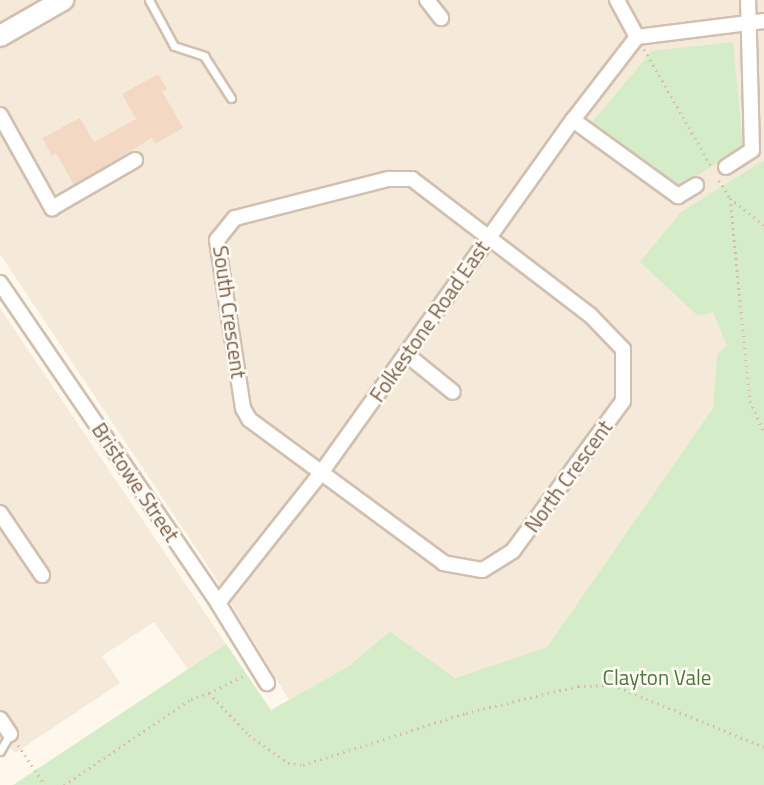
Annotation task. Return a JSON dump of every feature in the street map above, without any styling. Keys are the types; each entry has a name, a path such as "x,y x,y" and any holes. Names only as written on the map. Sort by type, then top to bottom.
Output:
{"street":[{"path":"0,36 63,0"},
{"path":"427,0 441,18"},
{"path":"617,0 638,37 757,21"},
{"path":"726,166 752,150 757,21 748,0"},
{"name":"Folkestone Road East","path":"218,603 321,473 573,120 638,37"},
{"path":"0,115 52,208 135,160"},
{"path":"573,120 678,196 696,185"},
{"name":"South Crescent","path":"321,473 249,419 243,408 217,240 235,218 388,179 412,179 487,240"},
{"name":"North Crescent","path":"321,473 444,563 482,570 513,551 623,401 623,349 591,316 487,240"},
{"name":"Bristowe Street","path":"0,283 218,603 267,683"},
{"path":"406,354 453,392"},
{"path":"0,513 42,575"},
{"path":"0,719 10,734"}],"lane":[{"path":"149,0 174,46 204,56 231,98"},
{"path":"0,751 10,734"}],"path":[{"path":"638,37 730,198 764,225"},
{"path":"730,198 750,401 764,432"},
{"path":"64,785 191,699 209,693 256,666"},
{"path":"209,693 249,735 288,763 303,765 457,715 578,686 613,685 764,747"},
{"path":"10,734 45,785"}],"shaded area":[{"path":"0,0 764,0 764,160 681,212 727,346 717,354 713,408 547,647 455,678 390,631 349,666 289,700 212,572 0,254"},
{"path":"0,308 226,644 188,669 154,622 102,656 120,683 15,753 5,741 0,744"}],"green space":[{"path":"733,42 743,146 678,188 592,122 652,51"},
{"name":"Clayton Vale","path":"764,160 764,785 13,785 226,644 271,710 349,666 390,631 455,678 547,647 713,408 717,354 727,346 713,312 698,316 640,262 681,212"}],"building":[{"path":"158,74 167,89 162,91 183,128 155,144 152,138 74,185 56,153 52,156 42,138 80,118 94,142 136,119 122,94"}]}
